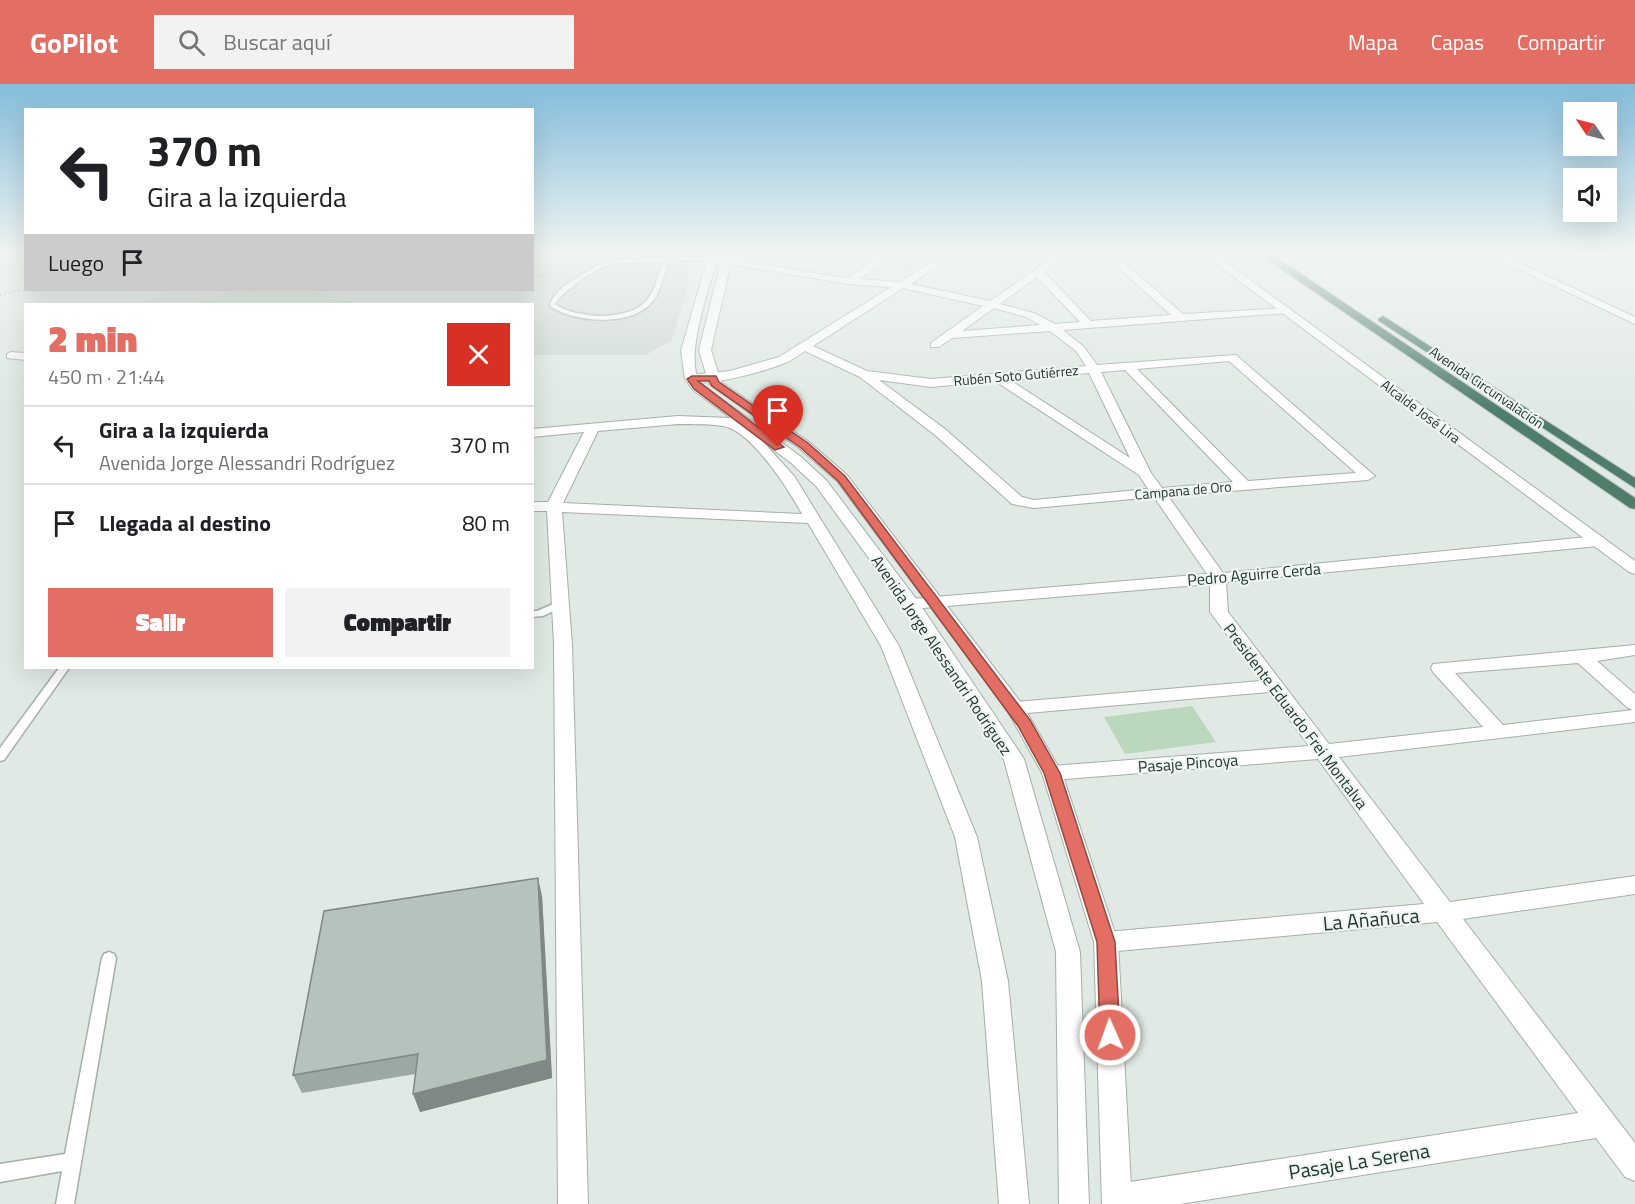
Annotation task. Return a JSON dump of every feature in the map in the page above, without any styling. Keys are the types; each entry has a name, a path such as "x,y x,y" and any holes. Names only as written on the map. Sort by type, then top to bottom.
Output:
{"highway":[{"name":"Avenida Circunvalación","path":"1340,305 1635,505"},
{"name":"Avenida Circunvalación","path":"1362,305 1635,484"}],"street":[{"path":"703,305 687,351 692,379 713,378 783,360 871,305"},
{"path":"712,305 705,350 713,378"},
{"path":"935,345 993,305"},
{"path":"994,305 1030,315 1052,327 1080,349 1093,368 1143,473 1218,578"},
{"path":"1070,305 1087,323"},
{"path":"1166,305 1179,317"},
{"name":"Alcalde José Lira","path":"1279,305 1635,569"},
{"path":"1601,305 1635,321"},
{"path":"950,335 1087,323 1286,310"},
{"name":"Rubén Soto Gutiérrez","path":"806,347 864,375 931,382 1232,357"},
{"path":"11,356 24,357"},
{"name":"Campana de Oro","path":"864,375 940,432 1017,501 1035,504 1368,476 1232,357"},
{"path":"1127,364 1244,485"},
{"name":"Avenida Jorge Alessandri Rodríguez","path":"713,378 715,384 804,445 842,478 1015,708 1052,773 1106,942 1117,1201"},
{"path":"999,378 1143,473"},
{"name":"Avenida Jorge Alessandri Rodríguez","path":"692,379 697,387 738,423 795,459 821,483 910,604 1014,759 1068,952 1074,1204"},
{"path":"534,433 678,420 738,423 789,479 815,519 890,646 966,837 995,981 1014,1204"},
{"path":"573,1204 564,656 560,604 543,506 593,427"},
{"path":"543,506 815,519"},
{"name":"Pedro Aguirre Cerda","path":"910,604 1598,542"},
{"name":"Presidente Eduardo Frei Montalva","path":"1218,578 1219,612 1635,1167"},
{"path":"1498,731 1440,668 1582,657 1635,650"},
{"path":"1582,657 1635,704"},
{"path":"1015,708 1274,686"},
{"name":"Pasaje Pincoya","path":"1052,773 1323,752 1635,716"},
{"name":"La Añañuca","path":"1106,942 1443,912 1635,885"},
{"name":"Pasaje La Serena","path":"1117,1201 1602,1124"}],"lane":[{"path":"552,305 557,310 573,316 605,317 630,313 646,305"},
{"path":"534,614 560,604"},
{"path":"0,757 63,669"},
{"path":"65,1204 109,958"},
{"path":"0,1173 73,1161"}],"shaded area":[{"path":"534,305 683,305 672,340 646,355 534,355"}],"green space":[{"path":"1192,706 1216,742 1125,754 1104,717"}],"building":[{"path":"538,878 547,1060 413,1094 418,1054 293,1075 324,911"}],"route":[{"path":"778,447 697,387 692,379 713,378 715,384 804,445 842,478 1015,708 1052,773 1106,942 1110,1035"}]}
